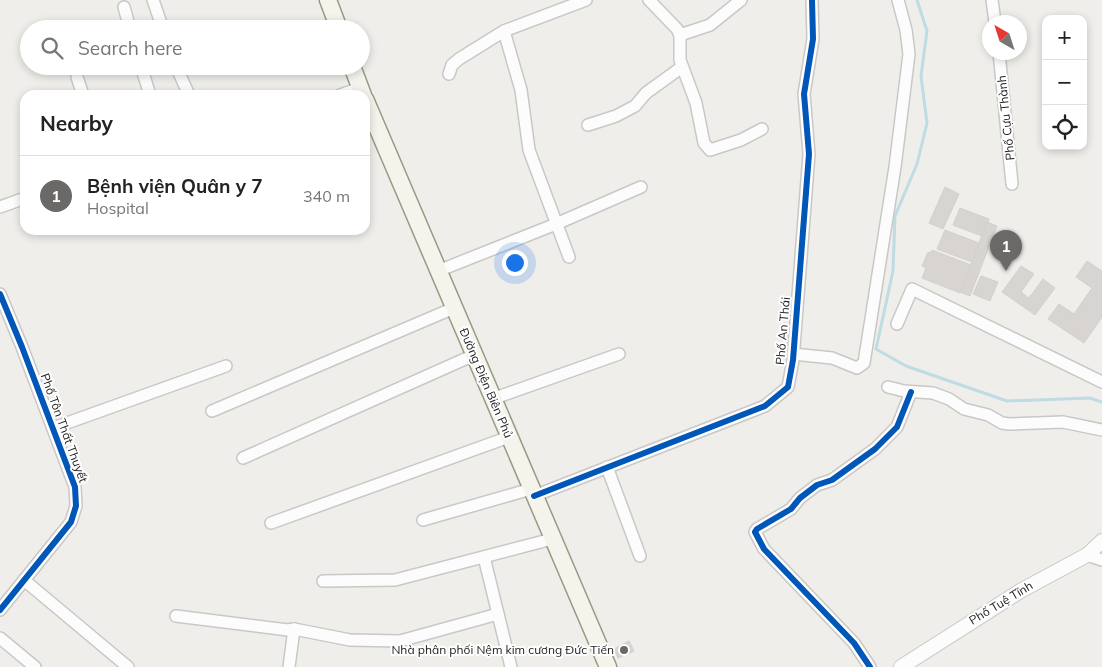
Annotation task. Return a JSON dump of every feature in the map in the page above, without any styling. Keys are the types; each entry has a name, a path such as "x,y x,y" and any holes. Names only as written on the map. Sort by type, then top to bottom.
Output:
{"main road":[{"path":"328,0 336,20"},
{"name":"Đường Điện Biên Phủ","path":"356,75 361,90"},
{"name":"Đường Điện Biên Phủ","path":"370,111 608,667"}],"street":[{"path":"153,0 160,20"},
{"path":"449,74 452,65 459,59 504,31 586,0"},
{"path":"650,0 680,35 680,60 696,103 704,143 710,150 741,140 762,130"},
{"path":"680,35 710,25 741,0"},
{"name":"Phố An Thái","path":"422,520 532,492 607,467 765,406 788,388 793,354 809,154 804,94 813,39 812,0"},
{"path":"793,354 832,358 857,368 864,363 895,166 908,54 906,30 898,0"},
{"path":"992,0 994,15"},
{"path":"124,7 128,20"},
{"path":"504,31 521,90 529,150 569,257"},
{"name":"Phố Cựu Thành","path":"1000,60 1012,184"},
{"path":"588,125 616,116 635,106 646,93 682,67"},
{"path":"144,75 148,90"},
{"path":"180,75 187,90"},
{"path":"77,77 81,90"},
{"path":"438,271 556,224 641,187"},
{"path":"0,207 20,200"},
{"path":"897,324 912,289 1102,382"},
{"name":"Phố Tôn Thất Thuyết","path":"0,610 71,522 76,506 75,486 1,294"},
{"path":"212,411 454,308"},
{"path":"492,399 619,354"},
{"path":"243,458 474,355"},
{"path":"53,428 226,366"},
{"path":"888,387 912,392 933,393 949,399 964,408 988,415 1002,423 1063,422 1102,430"},
{"path":"870,667 854,643 764,549 755,532 791,509 800,498 817,485 832,480 875,449 897,427 912,392"},
{"path":"271,523 509,437"},
{"path":"607,467 640,556"},
{"path":"323,581 395,580 552,539"},
{"name":"Phố Tuệ Tĩnh","path":"901,667 1022,590 1087,555 1102,541"},
{"path":"1087,555 1102,560"},
{"path":"484,557 511,667"},
{"path":"24,580 128,667"},
{"path":"176,616 288,630 294,629 350,640 400,641 498,614"},
{"path":"289,667 294,629"},
{"path":"0,638 35,667"}],"building":[{"path":"945,187 959,194 943,229 929,223"},
{"path":"960,208 989,219 982,236 953,225"},
{"path":"987,222 997,226 970,296 960,292"},
{"path":"945,230 979,243 972,262 937,249"},
{"path":"932,250 971,265 960,293 922,278 926,268 922,266 928,252 930,253"},
{"path":"1087,261 1102,271 1102,317 1084,343 1048,319 1059,304 1074,314 1092,288 1076,277"},
{"path":"1021,266 1034,274 1021,292 1029,298 1043,279 1055,288 1035,315 1002,292"},
{"path":"981,276 998,282 990,301 973,294"},
{"name":"Nhà phân phối Nệm kim cương Đức Tiến","path":"629,641 634,651 618,658 614,649"}],"waterway":[{"path":"917,0 927,31 921,76 927,123 917,164 895,216 893,271 876,349 906,366 1007,401 1090,398 1102,402"}],"cycle path":[{"path":"534,496 765,406 788,387 793,360 809,154 804,94 813,39 812,0"},
{"path":"0,294 75,487 76,506 71,522 0,610"},
{"path":"870,667 854,643 764,549 755,532 791,509 800,498 817,485 832,480 875,449 897,427 911,392"}],"place":[{"name":"Bệnh viện Quân y 7","path":"1006,271"},
{"name":"Nhà phân phối Nệm kim cương Đức Tiến","path":"624,650"}]}
